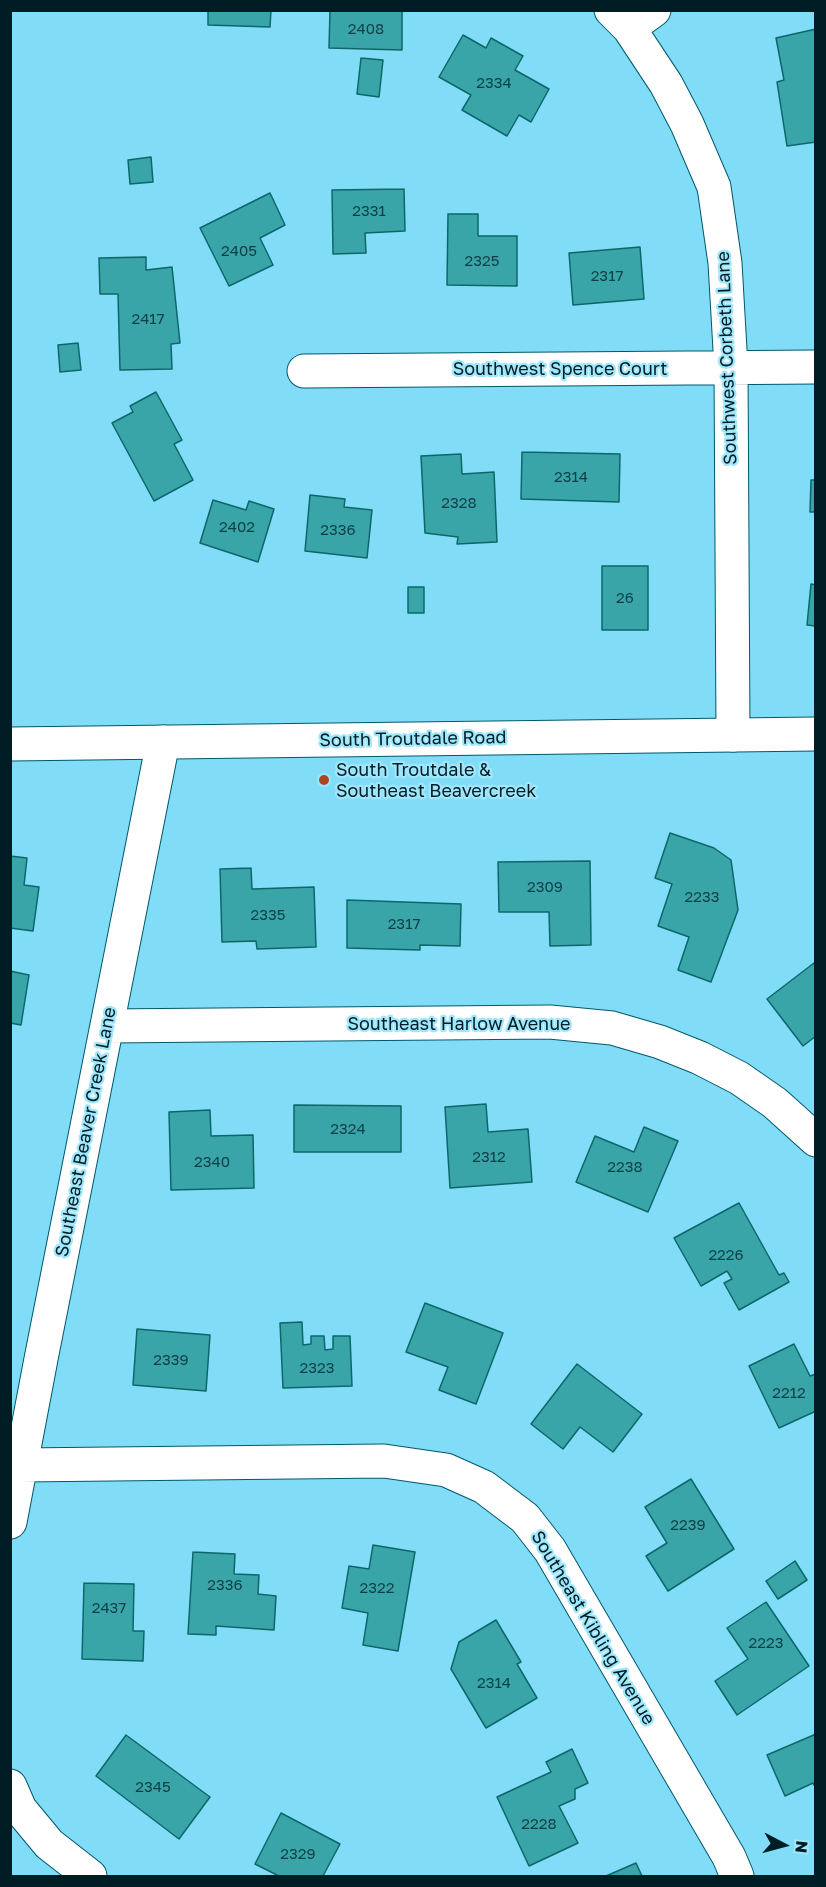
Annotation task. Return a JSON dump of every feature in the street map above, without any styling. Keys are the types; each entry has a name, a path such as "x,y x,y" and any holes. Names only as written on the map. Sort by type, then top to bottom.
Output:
{"street":[{"name":"Southwest Corbeth Lane","path":"632,16 687,124 714,186 725,263 731,367 733,735"},
{"name":"Southwest Spence Court","path":"304,371 816,367"},
{"name":"South Troutdale Road","path":"10,744 816,734"},
{"name":"Southeast Beaver Creek Lane","path":"10,1522 163,742"},
{"name":"Southeast Harlow Avenue","path":"107,1026 550,1022 612,1028 660,1042 700,1058 739,1078 775,1103 816,1140"},
{"name":"Southeast Kibling Avenue","path":"21,1465 384,1461 446,1470 484,1487 525,1518 550,1550 723,1847 737,1876"},
{"path":"10,1786 20,1809 49,1844 90,1876"}],"building":[{"path":"208,10 271,10 270,27 208,25"},
{"path":"330,10 402,10 402,50 329,48"},
{"path":"816,29 816,142 787,146 777,82 784,80 776,38"},
{"path":"463,35 486,48 491,38 523,56 515,70 549,89 531,122 519,115 507,136 462,110 471,95 439,77"},
{"path":"361,58 383,60 379,97 357,94"},
{"path":"151,157 153,182 130,184 128,160"},
{"path":"404,189 405,231 365,233 366,253 333,254 332,190"},
{"path":"270,193 285,225 260,238 273,265 229,286 200,228"},
{"path":"448,214 478,214 478,236 517,236 517,286 447,285"},
{"path":"640,247 644,299 573,305 569,253"},
{"path":"146,257 146,270 172,267 180,343 171,344 172,369 120,370 118,294 100,294 99,258"},
{"path":"78,343 81,370 60,372 58,345"},
{"path":"156,392 182,440 174,444 193,480 154,501 112,423 133,412 130,406"},
{"path":"522,452 620,454 619,502 521,499"},
{"path":"461,454 462,474 494,472 497,542 457,544 458,537 425,533 421,456"},
{"path":"811,480 816,480 816,512 810,512"},
{"path":"310,495 345,499 344,507 372,510 367,558 305,551"},
{"path":"213,500 246,510 249,501 274,509 258,562 200,543"},
{"path":"602,566 648,566 648,630 602,630"},
{"path":"811,584 816,585 816,626 807,625"},
{"path":"408,587 424,587 424,613 408,613"},
{"path":"670,833 714,848 731,860 738,910 711,982 678,970 689,937 658,926 672,884 655,878"},
{"path":"10,856 27,858 24,885 39,887 33,931 10,928"},
{"path":"590,861 591,945 550,946 549,912 499,912 498,862"},
{"path":"251,868 252,889 314,887 316,947 257,949 256,941 222,942 220,869"},
{"path":"347,900 461,904 460,946 420,945 420,950 347,948"},
{"path":"814,963 816,966 816,1036 803,1046 767,999"},
{"path":"10,971 29,975 21,1025 10,1023"},
{"path":"486,1104 488,1132 528,1129 532,1182 450,1188 445,1107"},
{"path":"294,1105 401,1106 401,1152 294,1152"},
{"path":"210,1110 211,1136 253,1135 254,1188 171,1190 169,1112"},
{"path":"644,1127 678,1141 648,1212 576,1182 595,1136 634,1152"},
{"path":"739,1203 779,1275 784,1273 789,1282 739,1310 724,1283 732,1279 727,1271 701,1286 674,1238"},
{"path":"425,1303 503,1333 476,1404 439,1390 448,1367 406,1352"},
{"path":"302,1322 303,1345 311,1344 311,1336 324,1336 325,1350 333,1349 333,1336 350,1336 352,1386 283,1388 280,1323"},
{"path":"137,1329 210,1335 206,1391 133,1385"},
{"path":"794,1344 810,1376 816,1374 816,1411 779,1428 749,1366"},
{"path":"577,1364 642,1414 613,1452 580,1427 563,1449 531,1424"},
{"path":"691,1479 734,1549 668,1591 646,1556 667,1543 645,1507"},
{"path":"373,1545 415,1552 398,1651 363,1645 368,1613 342,1608 349,1566 369,1569"},
{"path":"193,1552 235,1554 234,1574 259,1575 258,1594 276,1596 274,1630 216,1626 216,1635 188,1634"},
{"path":"795,1561 807,1580 778,1599 766,1581"},
{"path":"84,1583 134,1584 133,1631 144,1631 143,1661 82,1659"},
{"path":"766,1602 809,1666 737,1715 715,1681 748,1659 727,1628"},
{"path":"496,1620 521,1662 517,1664 537,1698 486,1728 451,1669 459,1642"},
{"path":"816,1734 816,1788 813,1783 785,1796 767,1755"},
{"path":"126,1735 210,1797 179,1839 96,1776"},
{"path":"572,1749 588,1783 575,1789 575,1799 559,1806 578,1843 529,1866 497,1797 551,1772 546,1762"},
{"path":"281,1813 340,1844 323,1876 279,1876 255,1864"},
{"path":"636,1863 642,1876 606,1876"}],"place":[{"name":"South Troutdale & Southeast Beavercreek","path":"324,780"}]}
